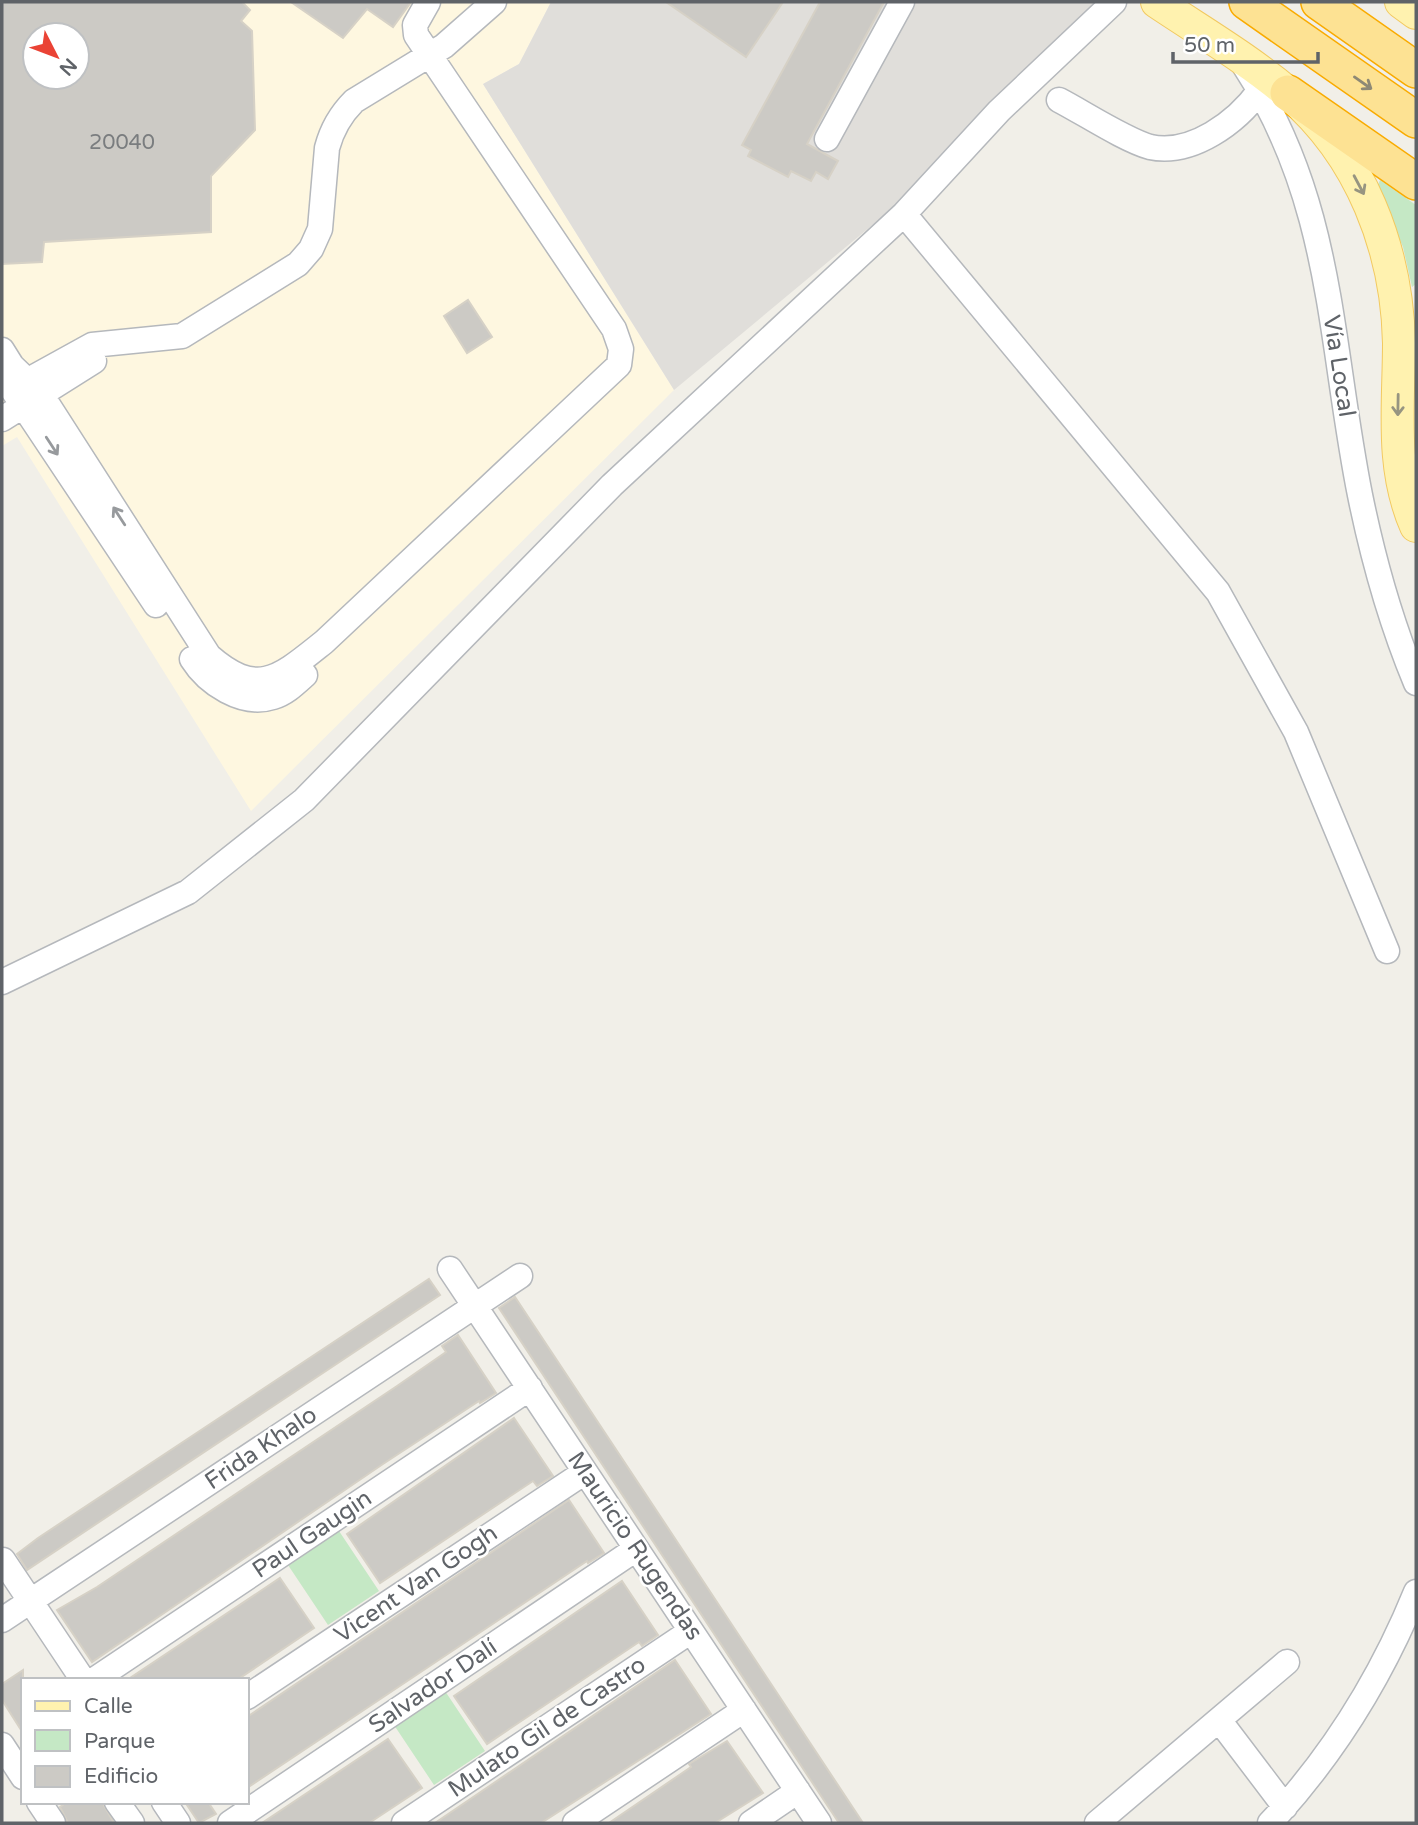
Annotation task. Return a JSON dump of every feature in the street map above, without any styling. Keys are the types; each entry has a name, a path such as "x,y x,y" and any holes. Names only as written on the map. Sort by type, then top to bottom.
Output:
{"highway":[{"path":"1247,2 1416,120"},
{"path":"1319,2 1416,70"},
{"path":"1274,91 1416,182"}],"main road":[{"path":"1157,2 1240,59 1346,159 1369,204 1389,256 1398,312 1400,473 1416,526"},
{"path":"1401,2 1416,13"}],"street":[{"path":"17,383 198,668 215,683 242,696 270,698 285,692 468,526 631,367 631,344 620,322 437,51 416,35 415,25 428,2"},
{"path":"2,419 17,383 131,342 183,336 258,291 305,257 320,229 327,148 338,120 354,101 437,51 494,2"},
{"path":"827,139 902,2"},
{"path":"6,974 188,892 304,800 612,485 904,214 999,111 1114,2"},
{"path":"1059,100 1147,146 1164,149 1196,142 1217,131 1274,91"},
{"name":"Vía Local","path":"1274,91 1313,219 1363,508 1382,587 1416,683"},
{"path":"904,214 1217,592 1296,732 1387,951"},
{"name":"Mauricio Rugendas","path":"450,1269 819,1823"},
{"name":"Frida Khalo","path":"2,1620 520,1276"},
{"name":"Paul Gaugin","path":"97,1678 530,1388"},
{"name":"Vicent Van Gogh","path":"248,1696 585,1472"},
{"name":"Salvador Dalí","path":"230,1823 636,1549"},
{"path":"3,1560 82,1678"},
{"path":"1219,1720 1278,1815 1331,1750 1367,1694 1416,1592"},
{"name":"Mulato Gil de Castro","path":"404,1823 691,1631"},
{"path":"1097,1823 1287,1662"},
{"path":"575,1823 744,1710"},
{"path":"2,1745 21,1774"},
{"path":"751,1823 798,1791"},
{"path":"118,1804 132,1823"},
{"path":"165,1804 178,1823"}],"shaded area":[{"path":"2,2 551,2 519,64 483,84 674,390 251,811 17,437 2,446"},
{"path":"551,2 1122,2 1001,118 674,390 483,84 519,64"}],"green space":[{"path":"1380,180 1416,205 1416,284 1412,287 1403,247 1377,187"},
{"path":"339,1531 379,1591 328,1625 288,1565"},
{"path":"445,1691 485,1751 434,1785 394,1725"}],"building":[{"path":"2,2 242,2 250,10 241,21 252,31 255,130 211,176 211,232 44,242 42,262 2,264"},
{"path":"291,2 411,2 393,27 367,9 343,38"},
{"path":"666,2 783,2 746,57"},
{"path":"820,2 884,2 807,144 838,161 828,179 816,172 811,181 791,171 788,177 748,156 751,150 742,145"},
{"path":"468,300 492,337 467,353 444,316"},
{"path":"429,1279 440,1295 27,1570 17,1554 38,1538"},
{"path":"515,1297 863,1823 839,1823 499,1308"},
{"path":"458,1335 496,1393 480,1403 479,1401 383,1464 92,1662 57,1610 97,1587 397,1386 446,1352 442,1346"},
{"path":"514,1418 553,1476 537,1486 533,1481 380,1583 347,1534"},
{"path":"569,1500 604,1553 588,1563 587,1561 248,1787 248,1716"},
{"path":"280,1578 314,1628 240,1678 130,1678"},
{"path":"622,1581 658,1635 642,1646 639,1642 487,1744 454,1696"},
{"path":"675,1660 711,1714 541,1823 435,1823"},
{"path":"23,1670 21,1730 2,1700 2,1684"},
{"path":"388,1739 422,1788 369,1823 262,1823"},
{"path":"727,1741 763,1793 715,1823 609,1823 691,1767 689,1764"},
{"path":"64,1804 103,1804 114,1823 68,1823 60,1807"},
{"path":"186,1804 209,1804 216,1814 199,1823"}]}
